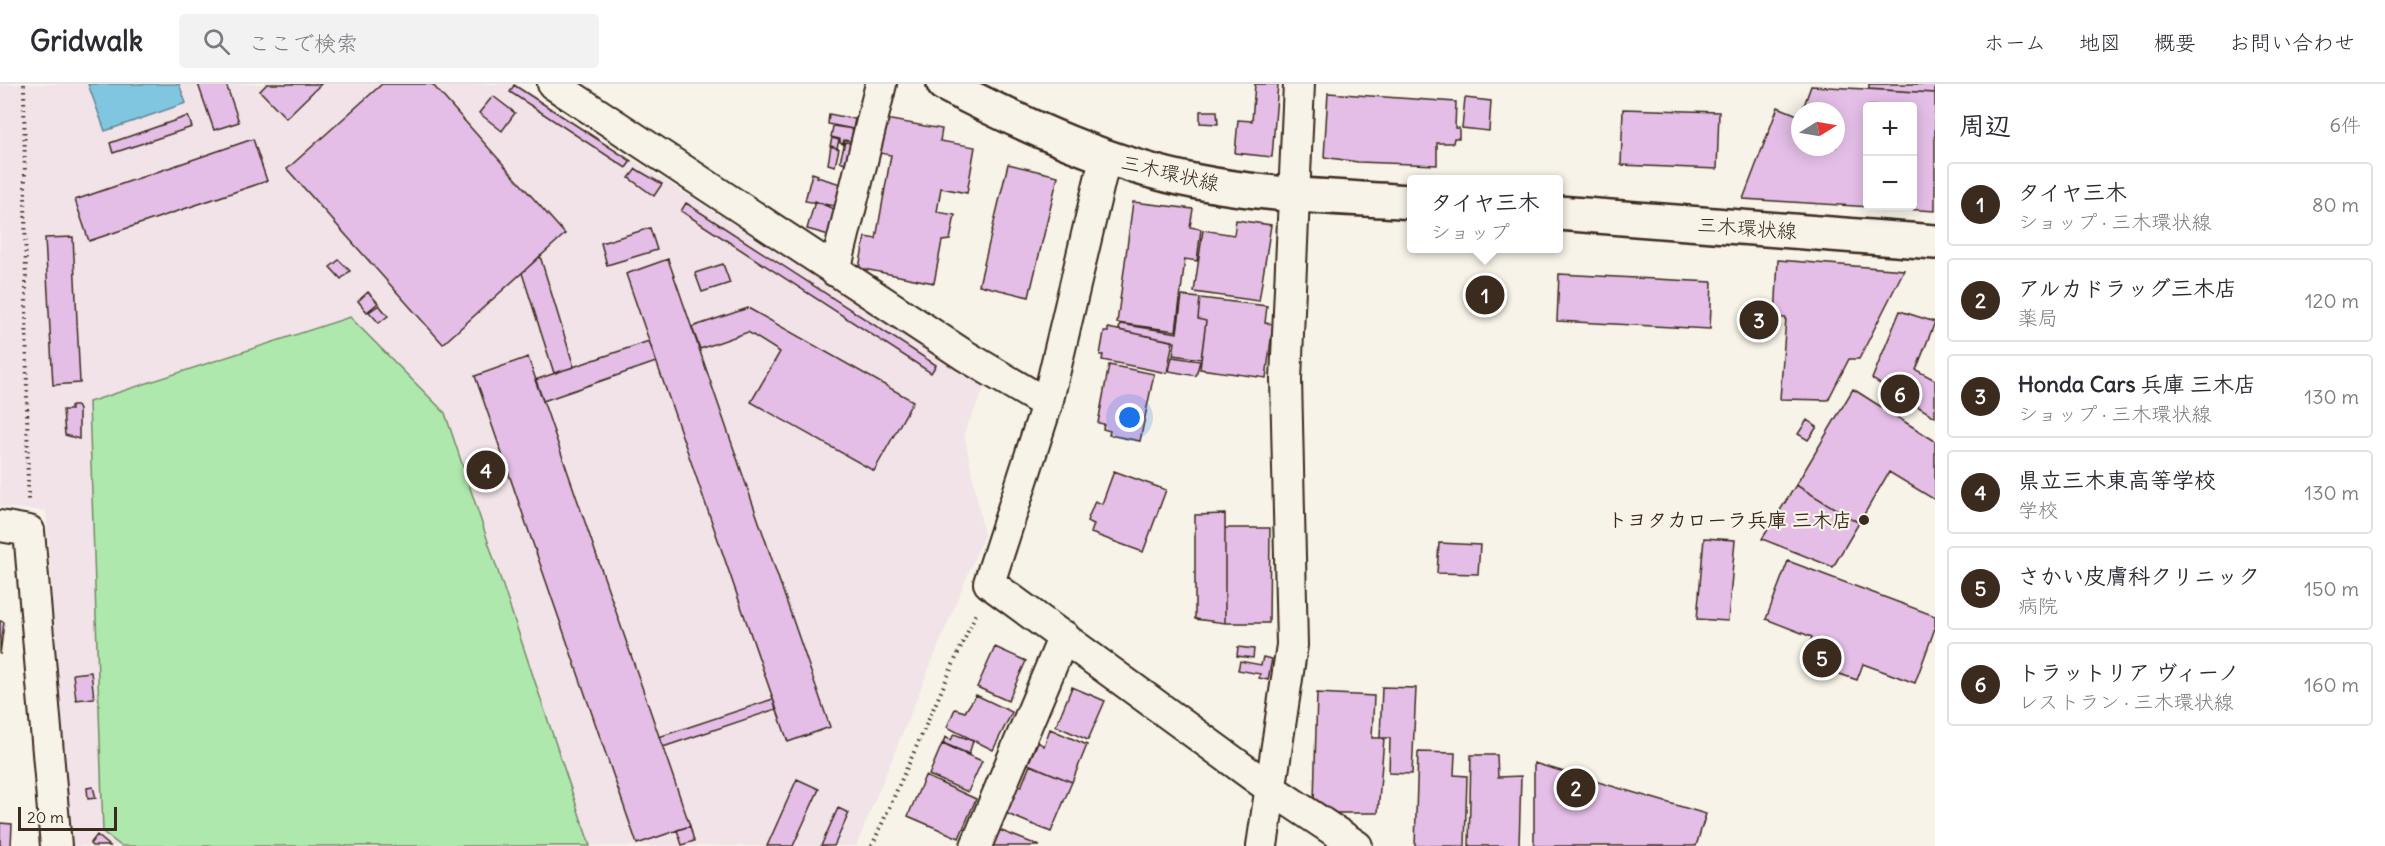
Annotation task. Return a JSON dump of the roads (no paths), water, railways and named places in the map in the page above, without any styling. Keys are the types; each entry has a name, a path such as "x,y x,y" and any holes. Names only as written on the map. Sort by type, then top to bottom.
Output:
{"main road":[{"name":"三木環状線","path":"944,84 994,109 1105,158 1198,182 1294,193 1407,202"},
{"name":"三木環状線","path":"1563,213 1935,242"}],"street":[{"path":"553,84 964,355 1047,404"},
{"path":"835,270 881,84"},
{"path":"1262,846 1292,645 1286,379 1299,84"},
{"path":"1105,158 1047,404 989,583 1271,789 1357,846"},
{"path":"14,528 56,846"},
{"path":"976,846 1064,636"}],"water":[{"path":"88,84 179,84 186,103 105,131"}],"place":[{"name":"タイヤ三木","path":"1485,295"},
{"name":"Honda Cars 兵庫 三木店","path":"1759,320"},
{"name":"トラットリア ヴィーノ","path":"1900,394"},
{"name":"県立三木東高等学校","path":"486,470"},
{"name":"トヨタカローラ兵庫 三木店","path":"1864,520"},
{"name":"さかい皮膚科クリニック","path":"1822,658"},
{"name":"アルカドラッグ三木店","path":"1576,788"}]}
